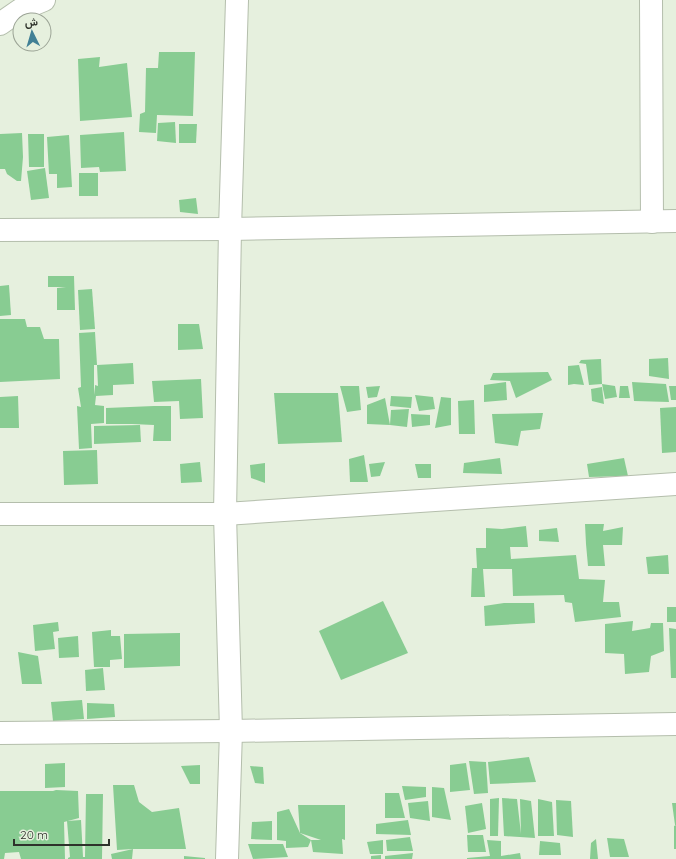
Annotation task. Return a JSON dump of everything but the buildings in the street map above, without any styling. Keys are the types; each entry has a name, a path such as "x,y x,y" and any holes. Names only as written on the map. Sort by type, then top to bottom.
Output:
{"street":[{"path":"0,24 20,10 44,0"},
{"path":"227,859 231,731 225,514 230,229 237,0"},
{"path":"651,0 652,222"},
{"path":"0,230 230,229 676,222"},
{"path":"0,514 225,514 676,484"},
{"path":"0,733 676,724"}]}
